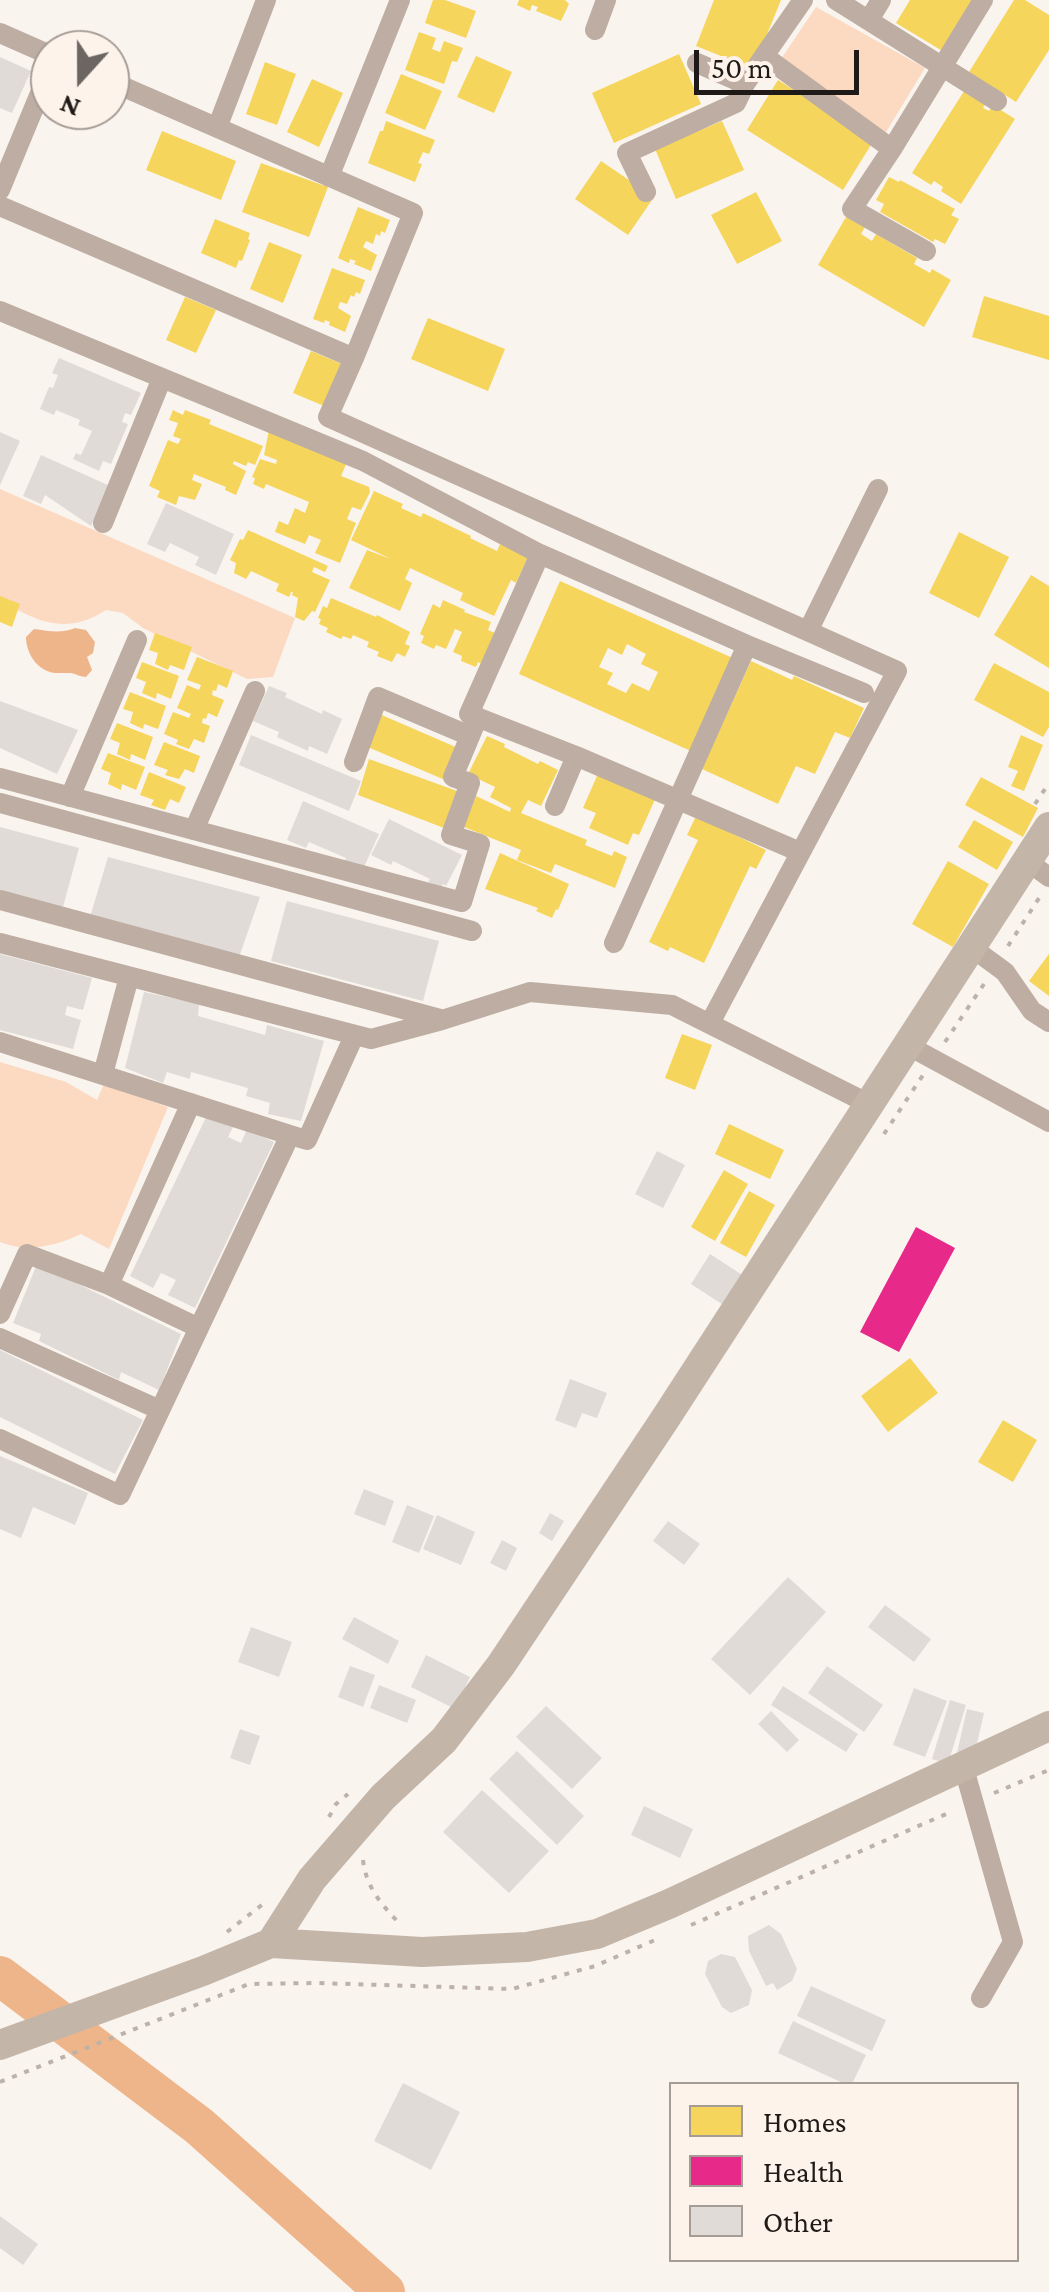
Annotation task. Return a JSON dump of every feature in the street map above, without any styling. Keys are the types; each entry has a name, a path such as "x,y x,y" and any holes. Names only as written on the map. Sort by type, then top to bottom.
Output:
{"main road":[{"path":"272,1944 312,1879 383,1796 444,1740 501,1665 971,947 1042,874 1040,819"},
{"path":"0,2045 272,1944 422,1952 527,1947 596,1934 670,1904 1049,1726"}],"street":[{"path":"217,128 266,0"},
{"path":"329,177 400,0"},
{"path":"595,30 606,0"},
{"path":"646,192 627,153 736,103 802,0"},
{"path":"836,0 997,101"},
{"path":"869,20 882,0"},
{"path":"926,251 852,209 983,0"},
{"path":"0,33 30,46"},
{"path":"764,56 892,150"},
{"path":"696,64 745,84"},
{"path":"130,90 412,213 328,417 897,671 710,1023"},
{"path":"0,190 30,117"},
{"path":"0,206 354,358"},
{"path":"0,311 363,461 540,554 864,693"},
{"path":"103,523 162,378"},
{"path":"808,630 878,490"},
{"path":"0,778 462,902 480,844 452,834 470,784 453,777 474,727 470,714 540,554"},
{"path":"70,797 138,640"},
{"path":"614,942 746,645"},
{"path":"194,830 255,691"},
{"path":"354,762 378,697 576,756 800,852"},
{"path":"555,806 576,756"},
{"path":"0,803 472,930"},
{"path":"0,900 442,1020"},
{"path":"0,943 370,1039 530,992 672,1005 869,1104"},
{"path":"971,947 1005,972 1032,1012 1049,1022"},
{"path":"103,1074 129,977"},
{"path":"0,1042 307,1140 354,1036"},
{"path":"908,1045 1049,1122"},
{"path":"108,1285 191,1103"},
{"path":"0,1438 120,1496 290,1135"},
{"path":"0,1314 27,1254 108,1285 199,1328"},
{"path":"0,1338 160,1410"},
{"path":"963,1765 1013,1942 981,1998"}],"path":[{"path":"1040,819 1049,783"},
{"path":"1007,948 1042,874"},
{"path":"944,1045 986,981"},
{"path":"878,1141 922,1077"},
{"path":"327,1819 348,1794"},
{"path":"362,1854 370,1889 398,1923 412,1926"},
{"path":"217,1939 260,1907 272,1893"}],"shaded area":[{"path":"816,7 925,68 883,137 781,59"},
{"path":"0,489 295,618 273,677 247,679 143,628 123,613 106,610 79,622 54,623 29,616 3,602"},
{"path":"34,629 86,630 95,642 93,653 87,657 92,670 86,677 49,672 34,660 26,637"},
{"path":"0,1062 66,1082 97,1100 104,1084 168,1107 109,1249 81,1234 41,1247 0,1242"}],"building: Homes":[{"path":"433,0 476,11 466,38 425,23"},
{"path":"519,0 565,0 569,4 561,21 536,11 538,7 532,5 530,11 517,5"},
{"path":"714,0 781,0 753,69 696,46"},
{"path":"910,0 975,0 944,52 896,23"},
{"path":"1014,0 1025,0 1049,15 1049,50 1016,102 969,72"},
{"path":"419,32 436,38 432,49 440,52 444,41 463,48 457,62 452,61 444,84 405,70"},
{"path":"679,54 701,104 614,143 592,93"},
{"path":"476,56 512,72 494,113 457,97"},
{"path":"265,62 296,74 277,125 246,114"},
{"path":"401,74 442,91 425,130 385,113"},
{"path":"312,79 343,93 319,147 287,132"},
{"path":"778,80 874,140 843,190 747,130"},
{"path":"966,88 987,101 983,108 989,111 993,105 1015,119 961,204 941,191 943,187 934,181 931,185 912,173"},
{"path":"386,121 435,140 429,154 423,152 415,182 368,163"},
{"path":"722,121 744,170 676,199 655,149"},
{"path":"162,131 236,161 221,200 146,170"},
{"path":"601,161 654,197 628,235 575,199"},
{"path":"261,163 328,187 309,237 242,212"},
{"path":"889,177 955,209 951,215 959,219 945,244 935,239 933,242 880,212 884,204 876,200"},
{"path":"756,192 782,241 737,264 711,215"},
{"path":"358,207 390,220 385,233 376,234 373,244 366,241 363,247 377,255 371,271 354,264 356,261 350,259 349,263 338,258"},
{"path":"846,217 865,227 861,234 872,241 876,234 917,258 914,264 951,280 924,327 818,265"},
{"path":"215,219 250,233 236,268 201,253"},
{"path":"269,242 302,255 283,303 250,289"},
{"path":"332,268 365,280 360,294 351,295 347,304 340,302 338,308 351,316 345,332 329,325 330,322 313,319"},
{"path":"984,296 1049,316 1049,360 972,337"},
{"path":"185,297 216,310 196,353 166,340"},
{"path":"428,318 505,349 488,391 411,359"},
{"path":"311,351 347,366 329,408 293,393"},
{"path":"173,410 183,415 185,410 211,420 209,424 263,446 255,465 234,461 246,471 236,495 194,474 192,480 202,484 195,500 179,496 176,505 157,497 160,491 149,486 168,440 178,444 181,439 173,436 178,423 169,420"},
{"path":"269,430 347,462 341,476 369,487 361,510 352,507 347,519 356,523 340,563 315,553 321,540 309,535 305,544 275,532 279,521 288,525 295,508 305,513 309,502 266,484 264,489 253,484 260,459 276,464 277,460 264,455"},
{"path":"374,491 403,504 401,508 421,517 423,513 497,551 500,544 528,557 516,583 511,580 494,616 460,600 463,593 410,568 405,579 412,583 400,611 349,588 367,550 391,559 351,540"},
{"path":"248,530 328,566 325,572 314,567 312,572 330,580 315,612 304,621 295,617 298,598 293,592 289,597 276,591 279,584 251,571 246,579 234,573 236,563 230,560"},
{"path":"959,532 1009,557 979,618 929,593"},
{"path":"1031,575 1049,586 1049,668 994,635"},
{"path":"560,581 735,659 693,752 519,674","holes":["627,644 646,654 641,664 658,672 649,691 632,683 626,693 607,684 613,673 599,667 608,648 622,655"]},
{"path":"0,596 20,604 12,627 0,622"},
{"path":"331,598 410,632 405,657 397,653 392,662 377,656 379,652 367,647 369,642 353,635 351,639 341,639 326,632 328,628 319,624 318,618"},
{"path":"443,600 491,622 488,630 495,633 482,664 478,662 476,667 461,661 462,656 453,652 462,632 455,629 446,649 421,643 424,636 420,634 433,604 440,608"},
{"path":"155,633 192,647 184,670 170,665 168,670 155,664 158,653 149,650"},
{"path":"197,657 233,671 227,688 218,684 213,690 212,695 224,700 217,717 208,713 203,718 202,723 210,726 204,743 194,739 189,749 164,734 173,712 189,718 191,714 177,708 187,685 199,690 201,685 187,680"},
{"path":"751,661 864,708 850,738 835,732 815,774 796,766 778,804 702,769"},
{"path":"142,662 179,676 171,699 157,693 156,699 142,693 146,682 136,678"},
{"path":"994,663 1049,692 1049,727 1043,737 974,700"},
{"path":"130,692 166,706 158,729 144,724 143,729 130,723 133,712 123,709"},
{"path":"377,713 458,748 445,780 363,745"},
{"path":"117,723 153,737 145,760 131,754 130,760 117,754 120,743 110,739"},
{"path":"1021,735 1043,745 1024,791 1011,786 1018,771 1008,767"},
{"path":"487,736 538,764 540,761 558,770 541,806 528,800 521,813 587,840 585,845 612,856 614,851 627,857 615,888 555,864 551,873 517,860 521,850 464,827 476,796 510,812 511,808 490,797 495,787 468,774"},
{"path":"164,742 200,756 194,773 185,769 179,779 165,775 168,770 154,765"},
{"path":"108,753 145,767 136,790 122,784 121,790 108,784 111,773 101,769"},
{"path":"369,759 457,791 444,828 358,795"},
{"path":"600,769 657,795 639,835 633,833 628,845 589,828 596,813 583,808"},
{"path":"149,772 186,787 179,803 170,799 165,810 140,795"},
{"path":"981,777 1038,808 1023,837 965,805"},
{"path":"696,816 766,850 756,869 750,866 704,963 649,942 698,840 687,835"},
{"path":"974,820 1013,842 997,870 958,847"},
{"path":"500,853 569,884 552,918 536,911 538,908 485,889"},
{"path":"948,861 989,884 953,947 912,924"},
{"path":"1049,954 1049,996 1029,981"},
{"path":"682,1034 712,1045 695,1090 665,1078"},
{"path":"729,1124 784,1150 770,1179 715,1154"},
{"path":"724,1170 748,1184 715,1241 691,1227"},
{"path":"749,1191 775,1205 746,1257 720,1243"},
{"path":"910,1358 938,1393 888,1432 861,1396"},
{"path":"1003,1420 1037,1440 1013,1482 978,1462"}],"building: Health":[{"path":"916,1227 955,1248 899,1352 860,1332"}],"building: Other":[{"path":"0,57 30,73 12,113 0,108"},
{"path":"59,358 141,393 131,415 125,413 122,422 128,424 111,464 103,461 99,471 73,459 76,453 81,455 92,431 78,425 80,420 56,410 54,415 40,409 58,375 52,373"},
{"path":"0,432 20,441 0,485"},
{"path":"41,455 110,486 91,526 45,495 41,504 23,496"},
{"path":"166,503 234,534 216,575 195,565 199,557 170,543 165,552 147,544"},
{"path":"269,686 322,714 323,710 342,719 327,754 309,746 308,751 253,721"},
{"path":"0,701 78,730 57,774 0,748"},
{"path":"251,735 361,781 349,811 239,765"},
{"path":"303,801 379,834 364,867 344,863 346,858 309,842 306,848 287,840"},
{"path":"389,819 462,855 446,886 441,888 393,861 391,865 371,855"},
{"path":"0,827 79,848 63,907 0,890"},
{"path":"108,857 260,897 239,957 90,917"},
{"path":"287,901 439,941 423,1001 271,961"},
{"path":"0,954 92,978 83,1010 67,1006 65,1015 81,1020 73,1049 0,1030"},
{"path":"144,992 199,1004 198,1016 265,1035 267,1025 324,1041 301,1121 268,1114 270,1103 246,1096 248,1088 191,1072 190,1079 167,1072 163,1083 125,1068"},
{"path":"209,1111 235,1123 228,1137 241,1143 247,1129 274,1142 195,1308 168,1295 176,1280 161,1273 153,1288 130,1276"},
{"path":"657,1151 685,1165 663,1208 635,1194"},
{"path":"710,1254 747,1278 728,1308 691,1284"},
{"path":"37,1264 181,1334 159,1390 121,1372 119,1380 39,1341 41,1334 13,1323"},
{"path":"0,1350 143,1420 115,1474 0,1417"},
{"path":"570,1379 607,1393 597,1418 582,1413 576,1428 555,1420"},
{"path":"0,1456 88,1493 75,1525 33,1507 21,1538 0,1529"},
{"path":"364,1489 394,1501 385,1526 354,1514"},
{"path":"407,1505 434,1516 419,1553 392,1542"},
{"path":"550,1513 564,1521 552,1541 539,1533"},
{"path":"437,1515 475,1532 461,1565 423,1549"},
{"path":"668,1521 700,1544 684,1565 653,1541"},
{"path":"502,1540 517,1548 506,1571 490,1563"},
{"path":"788,1577 826,1612 750,1695 711,1659"},
{"path":"885,1605 931,1639 914,1662 868,1627"},
{"path":"354,1617 399,1641 388,1664 342,1639"},
{"path":"251,1627 292,1642 279,1677 238,1662"},
{"path":"426,1655 470,1677 455,1709 411,1687"},
{"path":"350,1666 375,1675 363,1707 338,1697"},
{"path":"827,1666 883,1705 864,1732 808,1693"},
{"path":"379,1685 416,1700 407,1723 370,1708"},
{"path":"783,1686 858,1734 846,1752 771,1705"},
{"path":"914,1688 947,1701 925,1757 893,1745"},
{"path":"950,1700 966,1705 948,1764 932,1759"},
{"path":"546,1706 602,1758 572,1789 516,1737"},
{"path":"967,1709 984,1713 971,1770 954,1766"},
{"path":"771,1711 799,1740 787,1752 758,1724"},
{"path":"240,1729 260,1736 250,1765 230,1758"},
{"path":"517,1751 584,1816 557,1845 489,1779"},
{"path":"482,1790 549,1851 509,1893 443,1832"},
{"path":"644,1806 693,1829 680,1858 631,1835"},
{"path":"769,1925 781,1934 797,1969 792,1981 777,1990 773,1983 766,1986 749,1951 748,1936"},
{"path":"721,1954 735,1957 752,1990 749,2005 731,2013 722,2007 705,1974 708,1961"},
{"path":"811,1986 886,2020 872,2051 797,2016"},
{"path":"793,2021 866,2055 853,2082 841,2082 778,2053"},
{"path":"403,2083 460,2112 431,2170 374,2141"},
{"path":"0,2216 38,2244 23,2265 0,2248"}],"waterway":[{"path":"0,1976 199,2126 385,2292"}]}
